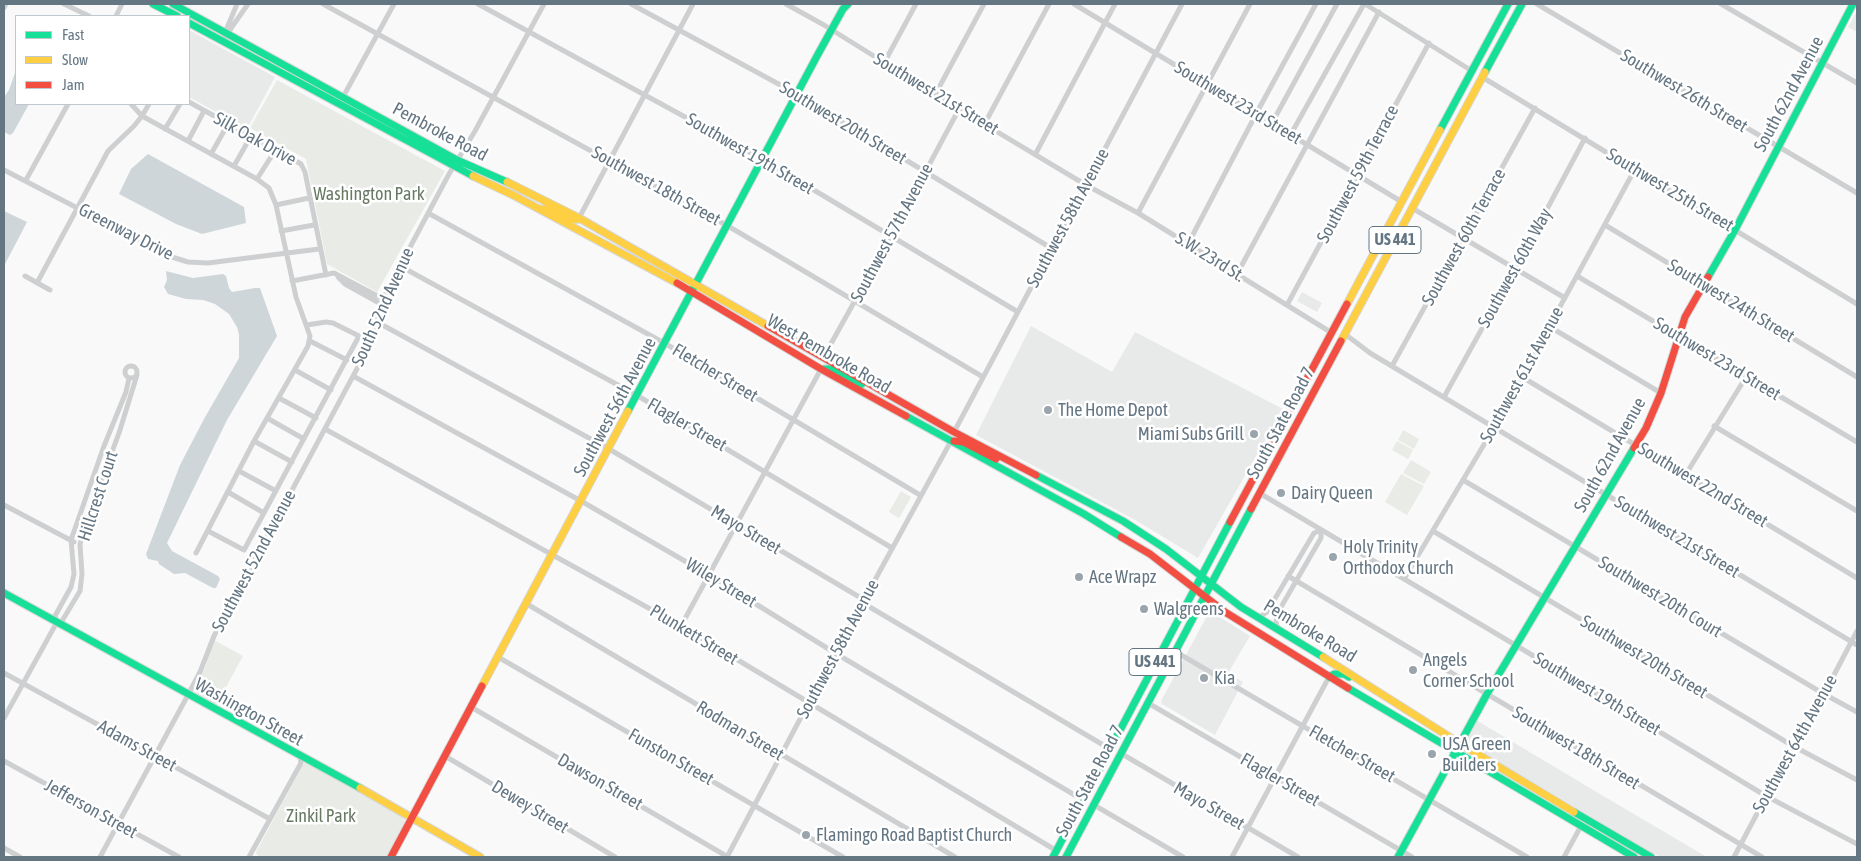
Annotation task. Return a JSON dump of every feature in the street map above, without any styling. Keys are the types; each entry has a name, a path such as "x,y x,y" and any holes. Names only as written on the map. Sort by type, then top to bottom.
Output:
{"main road":[{"path":"153,4 174,15"},
{"name":"Pembroke Road","path":"172,4 388,122 455,163 519,188 579,218 696,284"},
{"name":"South State Road 7","path":"1055,854 1194,589 1508,4"},
{"name":"South State Road 7","path":"1066,857 1522,4"},
{"name":"South 62nd Avenue","path":"1400,854 1487,694 1646,428 1661,393 1685,317 1702,284 1735,230 1853,4"},
{"name":"Southwest 56th Avenue","path":"392,857 845,6"},
{"name":"Pembroke Road","path":"190,24 344,107 455,163 692,291"},
{"path":"1480,56 1482,77"},
{"path":"1472,71 1475,79 1474,93"},
{"path":"289,77 300,79 332,96 343,97"},
{"path":"344,107 353,108 374,119 388,122"},
{"path":"538,209 548,209 570,220 579,218"},
{"path":"588,236 592,232 616,244 624,244"},
{"name":"West Pembroke Road","path":"696,284 954,432"},
{"name":"West Pembroke Road","path":"692,291 821,369 951,441"},
{"path":"1342,313 1342,326 1345,334"},
{"path":"1332,333 1335,341 1334,354"},
{"path":"780,343 788,345 811,358 823,358"},
{"path":"821,369 832,369 856,383 872,386"},
{"path":"1298,396 1298,423"},
{"path":"904,415 906,414 938,431 948,434 954,432"},
{"name":"Pembroke Road","path":"954,432 1123,521 1161,546 1256,616 1460,743 1651,857"},
{"path":"951,441 963,442 997,459 1004,458"},
{"name":"Pembroke Road","path":"951,441 1084,514 1132,543 1232,617 1634,857"},
{"name":"Washington Street","path":"4,594 480,857"},
{"path":"1329,676 1344,674 1386,700 1395,702"},
{"path":"1090,786 1089,796 1094,805"},
{"path":"1083,800 1088,809 1086,819"},
{"path":"1581,826 1593,826 1646,857"}],"street":[{"path":"4,8 6,4"},
{"path":"64,4 87,15"},
{"path":"227,34 227,28 237,4"},
{"path":"224,42 227,34 248,4"},
{"name":"Southwest 18th Street","path":"323,4 728,226 983,377"},
{"path":"343,97 394,4"},
{"name":"Southwest 19th Street","path":"478,4 762,159 1018,312"},
{"path":"455,163 465,150 544,4"},
{"name":"Southwest 20th Street","path":"631,4 797,94 1051,248"},
{"path":"579,218 692,4"},
{"name":"Southwest 21st Street","path":"786,4 1086,184"},
{"path":"884,63 916,4"},
{"path":"936,94 984,4"},
{"path":"985,123 1049,4"},
{"name":"Southwest 23rd Street","path":"1074,4 1402,202"},
{"path":"1036,153 1115,4"},
{"name":"Southwest 58th Avenue","path":"954,432 1182,4"},
{"path":"1138,212 1250,4"},
{"path":"1188,244 1316,4"},
{"path":"1272,123 1337,4"},
{"path":"1291,134 1364,4 1472,71"},
{"name":"Southwest 26th Street","path":"1538,4 1857,193"},
{"path":"1721,4 1857,83"},
{"path":"1237,274 1378,12"},
{"name":"Southwest 59th Terrace","path":"1288,305 1429,43"},
{"name":"Southwest 25th Street","path":"1482,77 1857,304"},
{"name":"Silk Oak Drive","path":"190,103 298,161 303,167 319,249 326,274"},
{"path":"26,180 67,105"},
{"path":"132,105 142,116 257,178 269,188 276,205 292,281 307,325 310,341 254,441 196,553"},
{"path":"37,283 108,151 142,116 148,105"},
{"path":"166,129 179,105"},
{"name":"Southwest 60th Terrace","path":"1392,366 1534,108"},
{"name":"Southwest 57th Avenue","path":"823,358 892,236 959,109"},
{"path":"188,141 204,111"},
{"path":"211,154 228,124"},
{"path":"234,166 251,136"},
{"name":"Southwest 60th Way","path":"1444,397 1585,138"},
{"path":"257,178 276,150"},
{"name":"South 52nd Avenue","path":"325,429 371,341 382,301 455,163"},
{"name":"Southwest 61st Avenue","path":"1404,579 1495,426 1635,169"},
{"name":"Greenway Drive","path":"4,170 172,257 188,262 208,263 235,258 319,249"},
{"name":"S.W. 23rd St.","path":"1086,184 1138,212 1332,333"},
{"path":"276,205 309,198"},
{"path":"1412,208 1565,298"},
{"name":"Fletcher Street","path":"428,213 666,344 920,495"},
{"path":"281,231 314,224"},
{"name":"Southwest 24th Street","path":"1604,225 1857,377"},
{"name":"Flagler Street","path":"400,266 638,396 892,548"},
{"path":"292,281 334,273 345,284 382,301"},
{"path":"25,276 50,290"},
{"name":"Southwest 23rd Street","path":"1577,276 1857,442"},
{"path":"208,531 244,550 359,336 333,323 326,322 307,325"},
{"name":"Mayo Street","path":"377,322 609,449 737,524 864,601 868,606 1110,749"},
{"path":"1550,327 1661,393"},
{"name":"Southwest 21st Street","path":"1345,334 1392,366 1495,426 1606,495 1854,643"},
{"path":"310,341 347,360"},
{"path":"130,366 136,368 137,375 129,378 125,371 130,366"},
{"path":"681,626 821,369"},
{"path":"295,370 331,390"},
{"name":"Hillcrest Court","path":"129,378 126,392 104,446 71,540 74,574 71,587 55,616 57,622 62,621 80,591 82,574 80,545 83,530 119,433 137,375"},
{"name":"Wiley Street","path":"353,376 581,501 709,575 835,653 1083,800"},
{"path":"1686,474 1746,376"},
{"name":"Southwest 22nd Street","path":"1522,377 1857,578"},
{"path":"279,398 316,418"},
{"path":"267,418 304,439"},
{"path":"1714,426 1857,511"},
{"name":"Plunkett Street","path":"325,429 681,626 1055,854"},
{"name":"Southwest 52nd Avenue","path":"188,695 200,672 214,636 325,429"},
{"path":"254,441 292,462"},
{"name":"Southwest 58th Avenue","path":"727,857 920,495 951,441"},
{"path":"239,471 276,491"},
{"name":"Southwest 20th Court","path":"1463,480 1857,712"},
{"path":"228,492 264,513"},
{"name":"Southwest 19th Street","path":"1260,494 1766,796 1857,844"},
{"path":"4,505 80,545"},
{"path":"1256,616 1261,616 1267,612 1314,533 1322,530 1322,538 1277,614 1278,630"},
{"name":"Southwest 20th Street","path":"1433,531 1792,746 1857,780"},
{"name":"Southwest 18th Street","path":"1288,576 1762,857"},
{"name":"Rodman Street","path":"527,604 955,857"},
{"path":"4,718 57,622"},
{"name":"Southwest 64th Avenue","path":"1734,857 1792,746 1854,643 1857,631"},
{"name":"Fletcher Street","path":"1176,652 1527,857"},
{"name":"Funston Street","path":"498,657 843,857"},
{"name":"Adams Street","path":"4,673 270,819"},
{"path":"1232,857 1329,676"},
{"path":"100,857 188,695"},
{"name":"Flagler Street","path":"1148,703 1275,777 1400,854 1412,857"},
{"name":"Dawson Street","path":"471,707 727,857"},
{"name":"Mayo Street","path":"1122,754 1298,857"},
{"name":"Dewey Street","path":"445,756 615,857"},
{"path":"249,857 301,763 300,757"},
{"name":"Jefferson Street","path":"4,761 179,857"},
{"path":"1094,805 1183,857"},
{"path":"1564,857 1581,826"},
{"path":"4,848 20,857"}],"shaded area":[{"path":"1857,11 1857,32 1848,27"},
{"path":"190,31 275,77 247,129 190,98"},
{"path":"15,73 15,105 28,105 13,133 10,135 4,132 4,97 9,90"},
{"path":"148,154 244,207 246,223 202,234 176,224 119,194 131,169"},
{"path":"4,211 27,222 4,266"},
{"path":"166,271 193,278 223,274 226,276 232,292 260,288 277,336 227,420 167,543 172,551 218,576 220,579 216,588 185,573 174,574 159,564 158,561 148,559 146,554 180,465 239,358 239,334 229,314 215,304 203,300 186,299 168,294 164,287 167,280"},
{"path":"1302,292 1322,303 1317,312 1297,301"},
{"path":"1031,326 1112,372 1135,332 1283,409 1198,558 1137,521 976,435"},
{"name":"Kia","path":"1212,614 1250,636 1228,673 1243,682 1215,735 1162,704 1161,701 1207,616"},
{"path":"1476,720 1707,857 1660,857 1464,742"}],"green space":[{"name":"Washington Park","path":"277,80 445,171 377,292 327,264 306,159 250,128"},
{"path":"1403,430 1419,439 1414,449 1398,440"},
{"path":"1397,441 1413,450 1408,459 1392,450"},
{"path":"1411,460 1431,472 1424,484 1403,473"},
{"path":"1401,474 1424,486 1407,515 1385,502"},
{"path":"901,491 911,497 899,518 889,512"},
{"path":"214,640 243,656 215,707 197,696 194,691 205,668"},
{"name":"Zinkil Park","path":"306,762 404,817 405,824 389,857 260,857 257,855 256,852 302,766"}],"traffic: fast":[{"path":"153,4 175,15"},
{"path":"173,4 457,160 507,182"},
{"path":"628,411 817,56 843,9 848,4"},
{"path":"1440,130 1508,4"},
{"path":"1485,72 1522,4"},
{"path":"1708,277 1735,230 1853,4"},
{"path":"190,24 473,176"},
{"path":"824,369 832,369 862,384"},
{"path":"906,416 1084,514 1121,537"},
{"path":"1398,857 1487,694 1634,448"},
{"path":"1036,475 1123,521 1166,549 1241,607 1323,657"},
{"path":"1066,857 1251,509"},
{"path":"1053,857 1230,522"},
{"path":"4,593 360,788"},
{"path":"1329,677 1334,674 1344,674 1349,677"},
{"path":"1348,688 1634,857"},
{"path":"1574,812 1651,857"}],"traffic: slow":[{"path":"1341,341 1485,72"},
{"path":"1347,304 1440,130"},
{"path":"473,176 515,196 677,283"},
{"path":"507,182 579,218 768,326"},
{"path":"541,209 548,209 571,220 579,219"},
{"path":"482,686 628,411"},
{"path":"1323,657 1459,743 1574,812"},
{"path":"360,788 480,857"}],"traffic: jam":[{"path":"1634,448 1646,428 1661,393 1685,317 1708,277"},
{"path":"677,283 821,369 906,416"},
{"path":"1230,522 1347,304"},
{"path":"768,326 954,432 1036,475"},
{"path":"1251,509 1341,341"},
{"path":"954,441 963,442 996,459"},
{"path":"1121,537 1150,554 1225,612 1348,688"},
{"path":"391,857 482,686"}],"place":[{"name":"The Home Depot","path":"1048,410"},
{"name":"Miami Subs Grill","path":"1254,434"},
{"name":"Dairy Queen","path":"1281,493"},
{"name":"Holy Trinity Orthodox Church","path":"1333,557"},
{"name":"Ace Wrapz","path":"1079,577"},
{"name":"Walgreens","path":"1144,609"},
{"name":"Angels Corner School","path":"1413,670"},
{"name":"Kia","path":"1204,678"},
{"name":"USA Green Builders","path":"1432,754"},
{"name":"Flamingo Road Baptist Church","path":"806,835"}]}
